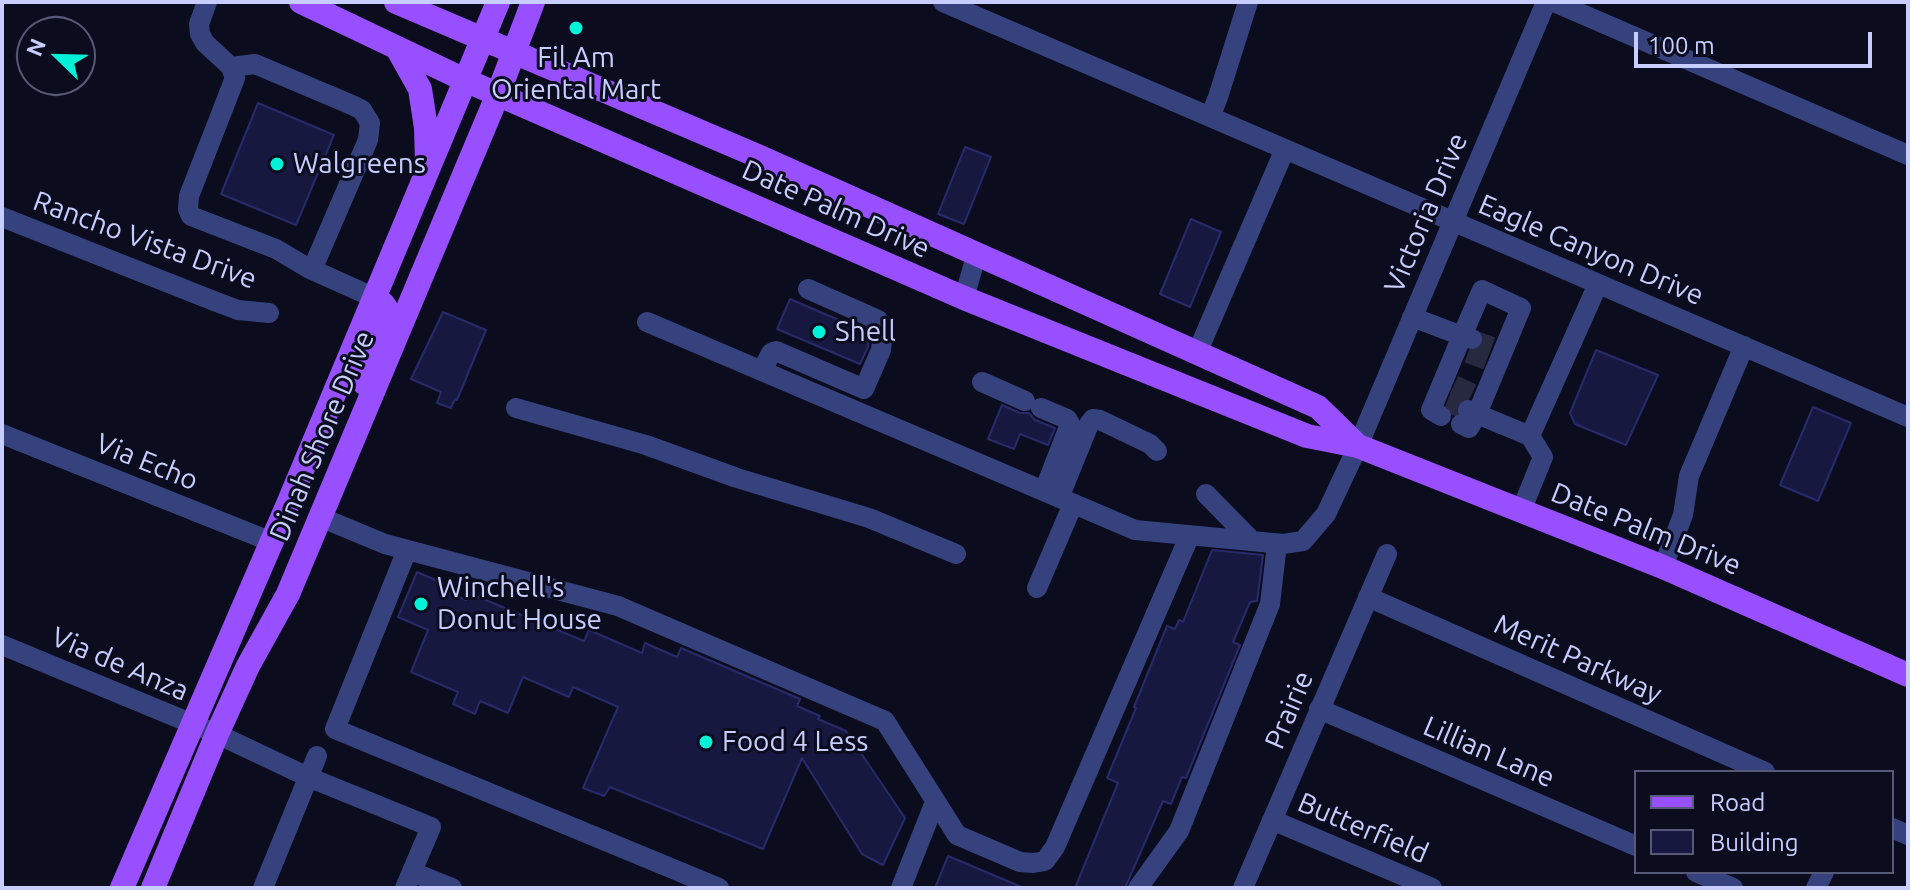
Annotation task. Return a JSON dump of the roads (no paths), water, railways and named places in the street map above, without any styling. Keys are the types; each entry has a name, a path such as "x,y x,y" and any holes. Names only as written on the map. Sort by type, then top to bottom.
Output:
{"main road":[{"name":"Date Palm Drive","path":"301,2 467,81 964,298 1307,436 1358,446 1663,567 1908,675"},
{"name":"Date Palm Drive","path":"396,2 977,253 1318,407 1358,446"},
{"name":"Dinah Shore Drive","path":"122,888 243,611 498,2"},
{"name":"Dinah Shore Drive","path":"153,888 248,666 288,594 498,94 533,2"},
{"path":"397,48 420,89 426,128 427,174"},
{"path":"364,413 364,375 386,308 375,298"},
{"path":"288,504 320,517"},
{"path":"217,734 213,725 214,708 242,641 243,611"}],"street":[{"path":"207,2 199,24 200,34 205,43 231,67 235,78 189,196 191,216 276,249 312,270 375,298"},
{"name":"Eagle Canyon Drive","path":"943,2 1908,417"},
{"path":"1210,117 1248,2"},
{"name":"Victoria Drive","path":"1277,544 1303,541 1326,514 1358,446 1546,2"},
{"path":"1554,2 1908,155"},
{"path":"231,67 255,64 362,110 370,123 368,140 312,270"},
{"path":"1197,353 1285,149"},
{"name":"Rancho Vista Drive","path":"2,217 238,310 269,313"},
{"path":"964,298 977,253"},
{"path":"1530,436 1598,284"},
{"path":"762,371 771,353 776,351 864,389 881,350 883,332 878,320 808,289"},
{"path":"1412,317 1480,350"},
{"path":"647,322 1135,530 1277,544 1270,604 1179,831 1138,888"},
{"path":"1663,567 1683,515 1689,476 1744,346"},
{"path":"1461,395 1480,350"},
{"path":"1461,395 1480,350"},
{"path":"832,401 842,379"},
{"path":"982,382 1067,419 1070,424 1059,498 1037,588"},
{"path":"1461,395 1530,436 1543,457 1521,511"},
{"path":"516,408 646,445 737,478 869,518 956,554"},
{"path":"1059,498 1093,419 1150,444 1157,451"},
{"name":"Via Echo","path":"2,434 272,542"},
{"path":"1206,494 1251,540"},
{"path":"320,517 385,544 618,606 885,721 957,835 1020,862 1045,861 1055,847 1189,537"},
{"path":"407,550 335,729 719,888"},
{"name":"Prairie","path":"1243,888 1387,554"},
{"name":"Merit Parkway","path":"1368,597 1760,770"},
{"name":"Via de Anza","path":"2,645 431,827 409,880"},
{"name":"Lillian Lane","path":"1319,709 1634,845"},
{"path":"263,888 317,756"},
{"path":"901,888 935,802"},
{"name":"Butterfield","path":"1272,820 1432,888"},
{"path":"1701,874 1733,888"},
{"path":"409,880 452,888"}],"tunnel":[{"path":"1473,340 1492,347"},
{"path":"1468,353 1487,360"},
{"path":"1454,385 1473,394"},
{"path":"1447,402 1467,410"}],"place":[{"name":"Fil Am Oriental Mart","path":"576,28"},
{"name":"Walgreens","path":"277,164"},
{"name":"Shell","path":"819,332"},
{"name":"Winchell's Donut House","path":"421,604"},
{"name":"Food 4 Less","path":"706,742"}]}
